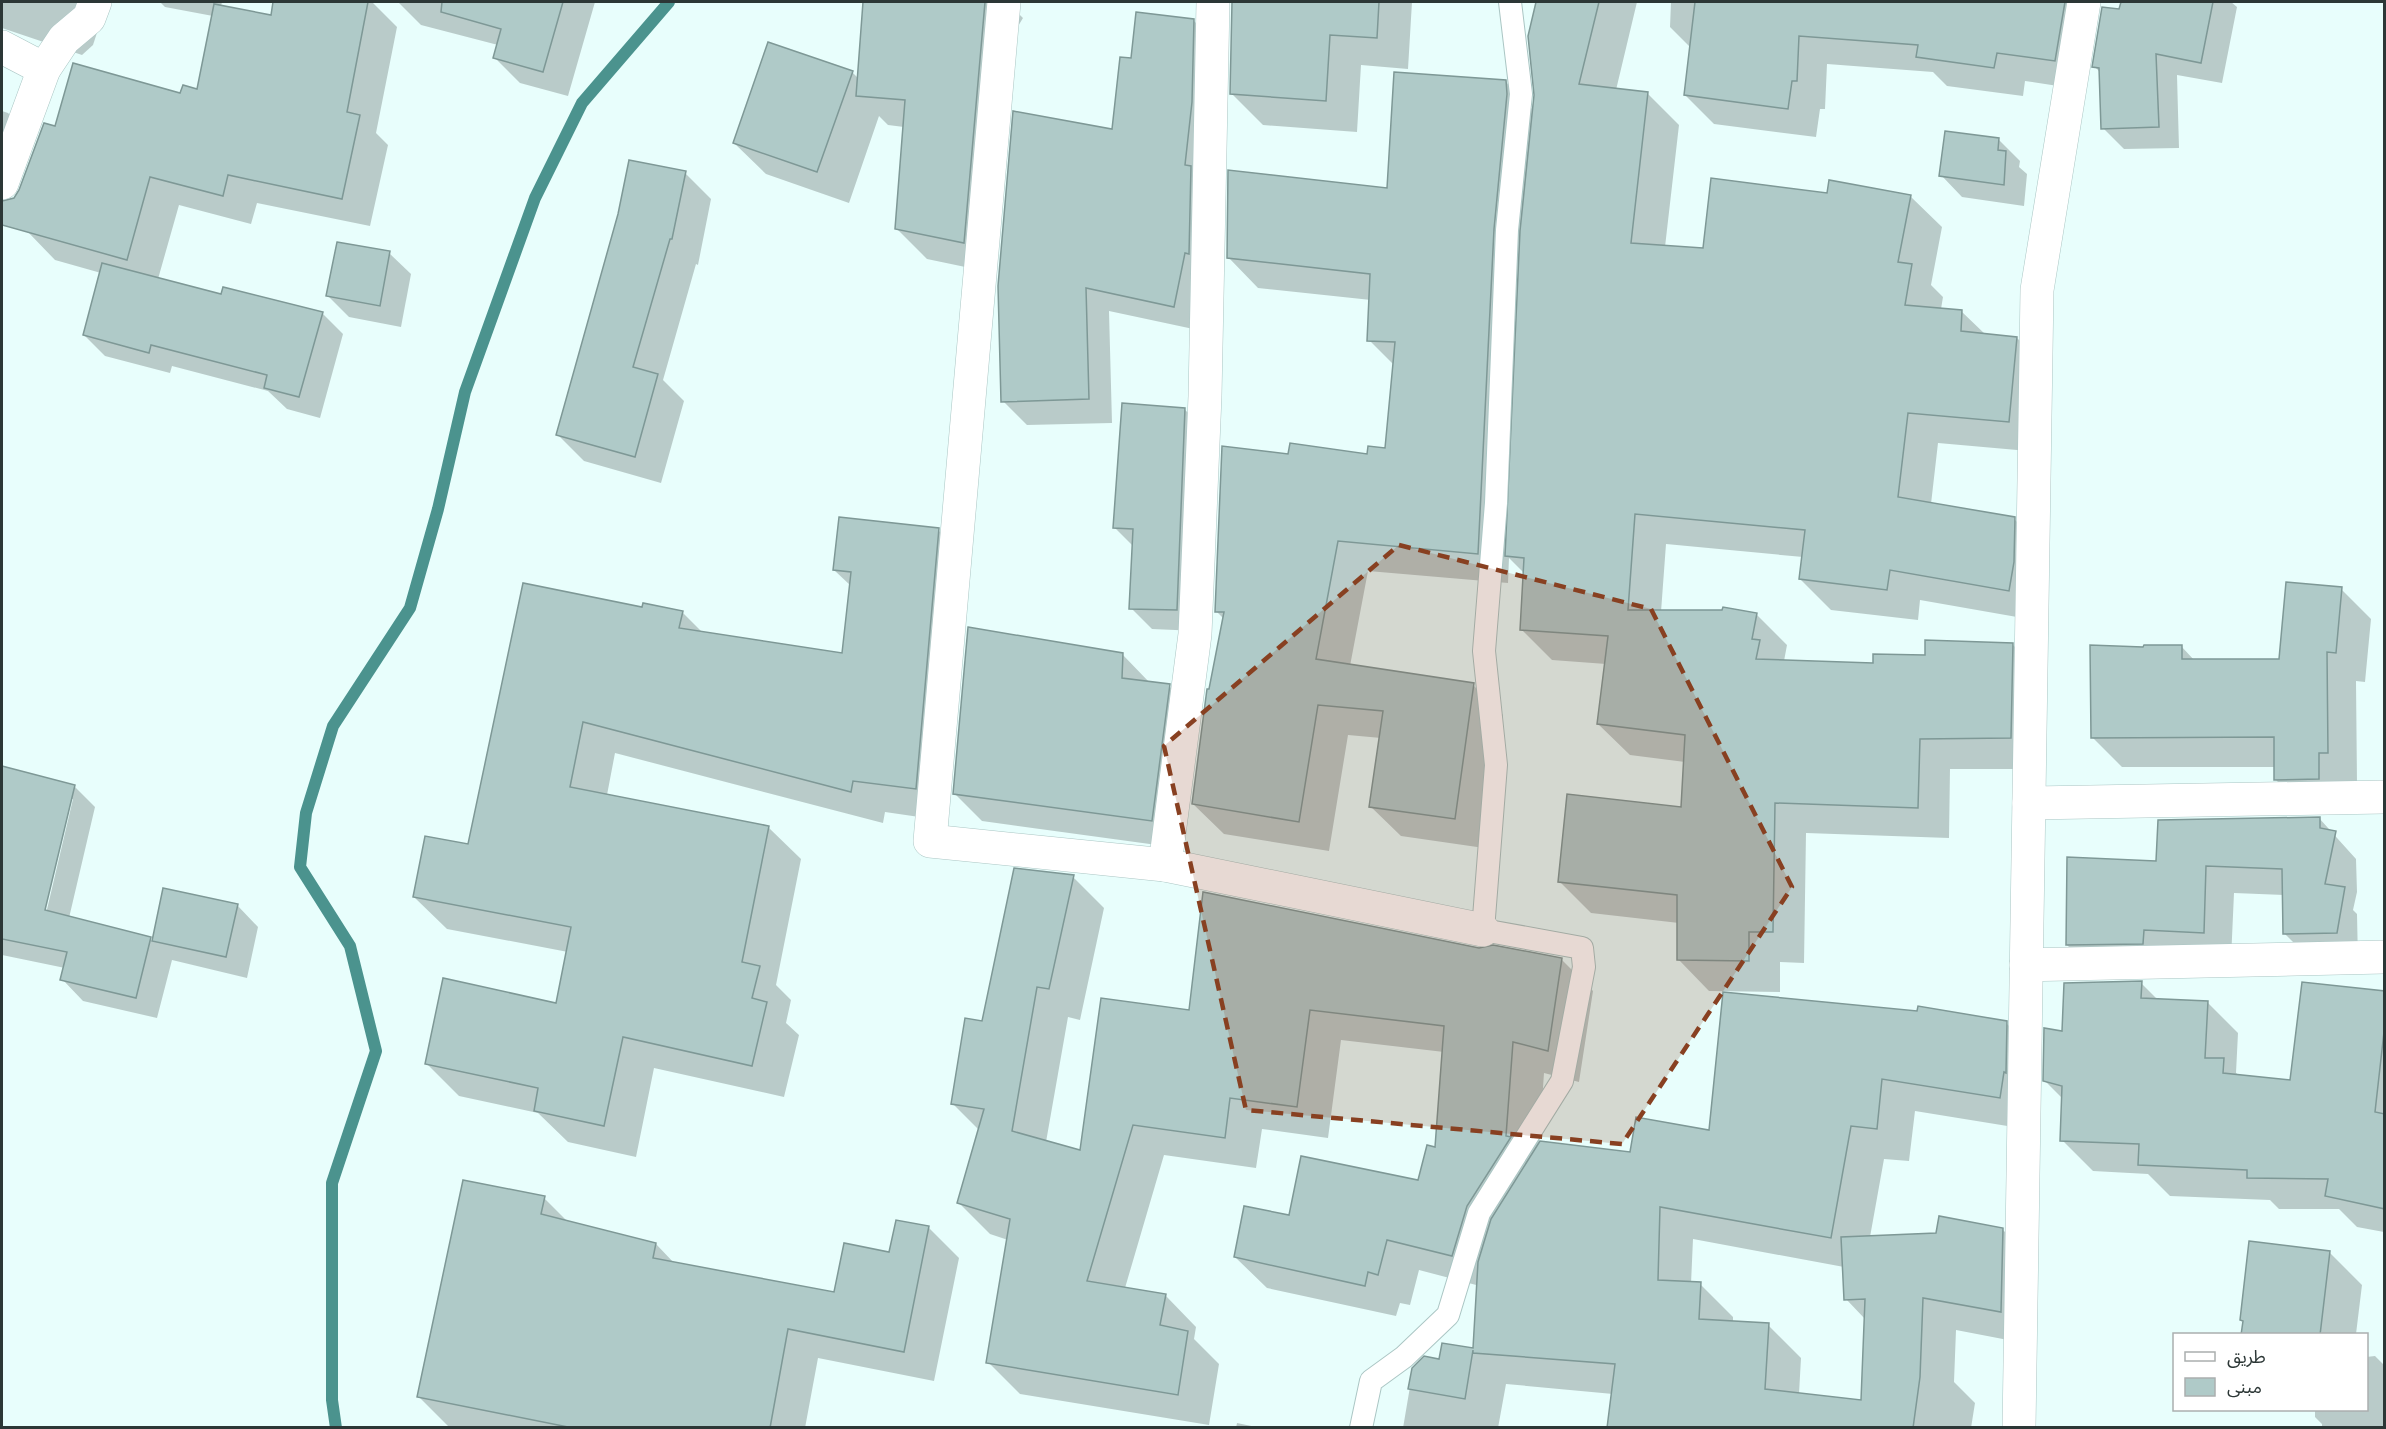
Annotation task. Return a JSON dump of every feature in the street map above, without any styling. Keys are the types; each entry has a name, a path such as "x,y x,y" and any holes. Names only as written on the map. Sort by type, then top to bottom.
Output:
{"street":[{"path":"2,183 44,69 64,39 89,18 95,2"},
{"path":"1004,2 930,841 1165,865 1483,930"},
{"path":"1165,865 1195,634 1205,396 1213,2"},
{"path":"2019,1428 2037,290 2084,2"},
{"path":"2,47 44,69"},
{"path":"2029,802 2385,797"},
{"path":"2026,965 2385,957"}],"lane":[{"path":"1361,1428 1371,1381 1404,1357 1448,1315 1479,1213 1562,1081 1584,967 1582,948 1483,930 1496,765 1484,651 1496,502 1507,230 1521,94 1510,2"}],"highlighted area":[{"path":"1399,545 1651,609 1792,887 1622,1144 1246,1110 1164,746"}],"building":[{"path":"273,2 368,2 347,112 360,115 342,199 228,175 223,196 150,177 127,260 2,225 2,201 14,198 19,190 44,123 55,126 73,63 180,93 183,85 197,89 214,4 271,15"},
{"path":"442,2 563,2 543,72 493,58 501,29 441,12"},
{"path":"863,2 985,2 964,243 895,229 905,100 856,96"},
{"path":"1232,2 1379,2 1377,38 1330,35 1326,101 1230,94"},
{"path":"1536,2 1599,2 1579,84 1648,92 1631,243 1703,248 1711,178 1827,193 1829,180 1911,195 1898,262 1912,264 1905,305 1962,310 1961,331 2017,337 2009,422 1908,413 1898,497 2015,517 2014,562 2009,591 1890,570 1887,590 1799,579 1805,530 1635,514 1628,610 1722,610 1723,607 1757,613 1752,639 1760,640 1756,659 1873,663 1873,654 1925,655 1925,640 2013,643 2011,738 1920,739 1918,808 1775,803 1773,932 1749,932 1749,961 1677,960 1677,895 1558,882 1567,794 1681,807 1685,735 1597,724 1608,636 1520,630 1524,558 1505,556 1520,231 1534,95 1528,36"},
{"path":"1695,2 2065,2 2055,61 1997,53 1994,68 1916,57 1918,45 1799,36 1797,81 1792,81 1788,109 1684,95"},
{"path":"2121,2 2213,2 2201,63 2156,54 2159,127 2101,129 2099,68 2092,67 2102,7 2119,9"},
{"path":"1136,12 1194,19 1192,102 1185,165 1191,166 1189,254 1185,253 1174,307 1086,288 1089,399 1001,402 998,286 1013,111 1112,129 1120,57 1131,58"},
{"path":"768,42 853,71 817,172 733,143"},
{"path":"1394,72 1506,80 1507,94 1494,229 1478,554 1338,541 1316,659 1474,683 1455,819 1369,807 1383,711 1318,705 1299,822 1192,804 1207,689 1209,689 1224,612 1215,612 1222,446 1288,454 1290,443 1367,454 1368,446 1385,448 1395,342 1367,341 1370,274 1227,258 1228,170 1387,188"},
{"path":"1945,131 1999,138 1998,150 2006,151 2004,185 1939,176"},
{"path":"629,160 686,171 672,239 670,239 633,367 658,374 635,457 556,435 618,214"},
{"path":"337,242 390,251 380,306 326,296"},
{"path":"102,263 221,294 223,287 323,312 299,397 264,388 267,375 151,345 149,353 83,335"},
{"path":"1122,403 1185,408 1177,610 1129,609 1133,529 1113,528"},
{"path":"839,517 939,528 916,789 853,781 851,792 583,722 570,787 769,826 742,962 760,966 752,998 767,1002 752,1066 623,1037 604,1126 534,1111 538,1088 425,1064 443,978 556,1003 571,927 413,897 425,836 468,844 523,583 642,607 643,603 683,611 679,628 842,653 851,572 833,570"},
{"path":"2286,582 2342,587 2336,653 2327,652 2328,753 2319,753 2319,779 2274,780 2274,737 2091,738 2090,645 2143,647 2144,645 2182,645 2182,659 2279,659"},
{"path":"968,627 1123,653 1122,678 1170,684 1152,821 953,794"},
{"path":"2,766 75,785 45,910 151,937 136,998 60,980 67,952 2,939"},
{"path":"2320,817 2320,828 2336,831 2325,884 2345,887 2337,933 2283,934 2282,869 2206,866 2204,933 2144,930 2143,944 2066,945 2067,857 2156,861 2158,820"},
{"path":"1014,868 1074,875 1049,989 1037,987 1012,1131 1080,1150 1101,998 1189,1010 1203,892 1479,948 1493,945 1562,958 1548,1051 1513,1042 1506,1136 1511,1137 1467,1206 1452,1256 1387,1240 1378,1275 1368,1272 1365,1286 1234,1257 1244,1206 1289,1215 1301,1156 1418,1180 1427,1145 1435,1147 1444,1026 1310,1010 1297,1107 1230,1098 1225,1138 1133,1125 1087,1281 1166,1294 1160,1325 1188,1331 1178,1395 986,1363 1010,1219 957,1203 984,1109 951,1104 965,1018 982,1021"},
{"path":"163,888 238,904 226,957 152,941"},
{"path":"2142,981 2141,998 2208,1001 2205,1058 2224,1058 2223,1073 2290,1080 2302,982 2385,991 2385,1023 2375,1112 2385,1114 2385,1209 2325,1196 2328,1179 2247,1178 2247,1170 2138,1165 2139,1144 2060,1141 2062,1086 2043,1081 2044,1028 2062,1031 2064,983"},
{"path":"1723,992 1917,1011 1918,1006 2007,1021 2006,1073 2004,1072 2000,1098 1882,1079 1877,1129 1851,1126 1831,1238 1660,1207 1658,1280 1701,1282 1699,1319 1769,1323 1765,1389 1861,1400 1865,1299 1844,1300 1841,1237 1936,1233 1939,1216 2003,1228 2001,1312 1923,1298 1920,1377 1913,1428 1607,1428 1615,1364 1473,1353 1473,1350 1465,1399 1408,1389 1412,1368 1424,1356 1439,1359 1442,1343 1473,1348 1478,1262 1491,1219 1540,1141 1630,1152 1636,1117 1709,1130"},
{"path":"463,1180 545,1196 541,1214 656,1243 653,1258 834,1292 844,1243 889,1252 896,1220 929,1226 904,1352 788,1329 770,1428 573,1428 417,1397"},
{"path":"2249,1241 2330,1251 2320,1333 2241,1333 2243,1321 2240,1320"}],"waterway":[{"path":"336,1428 332,1400 332,1183 376,1051 350,946 300,867 306,813 333,726 410,608 438,509 465,392 535,198 582,103 669,2"}]}
